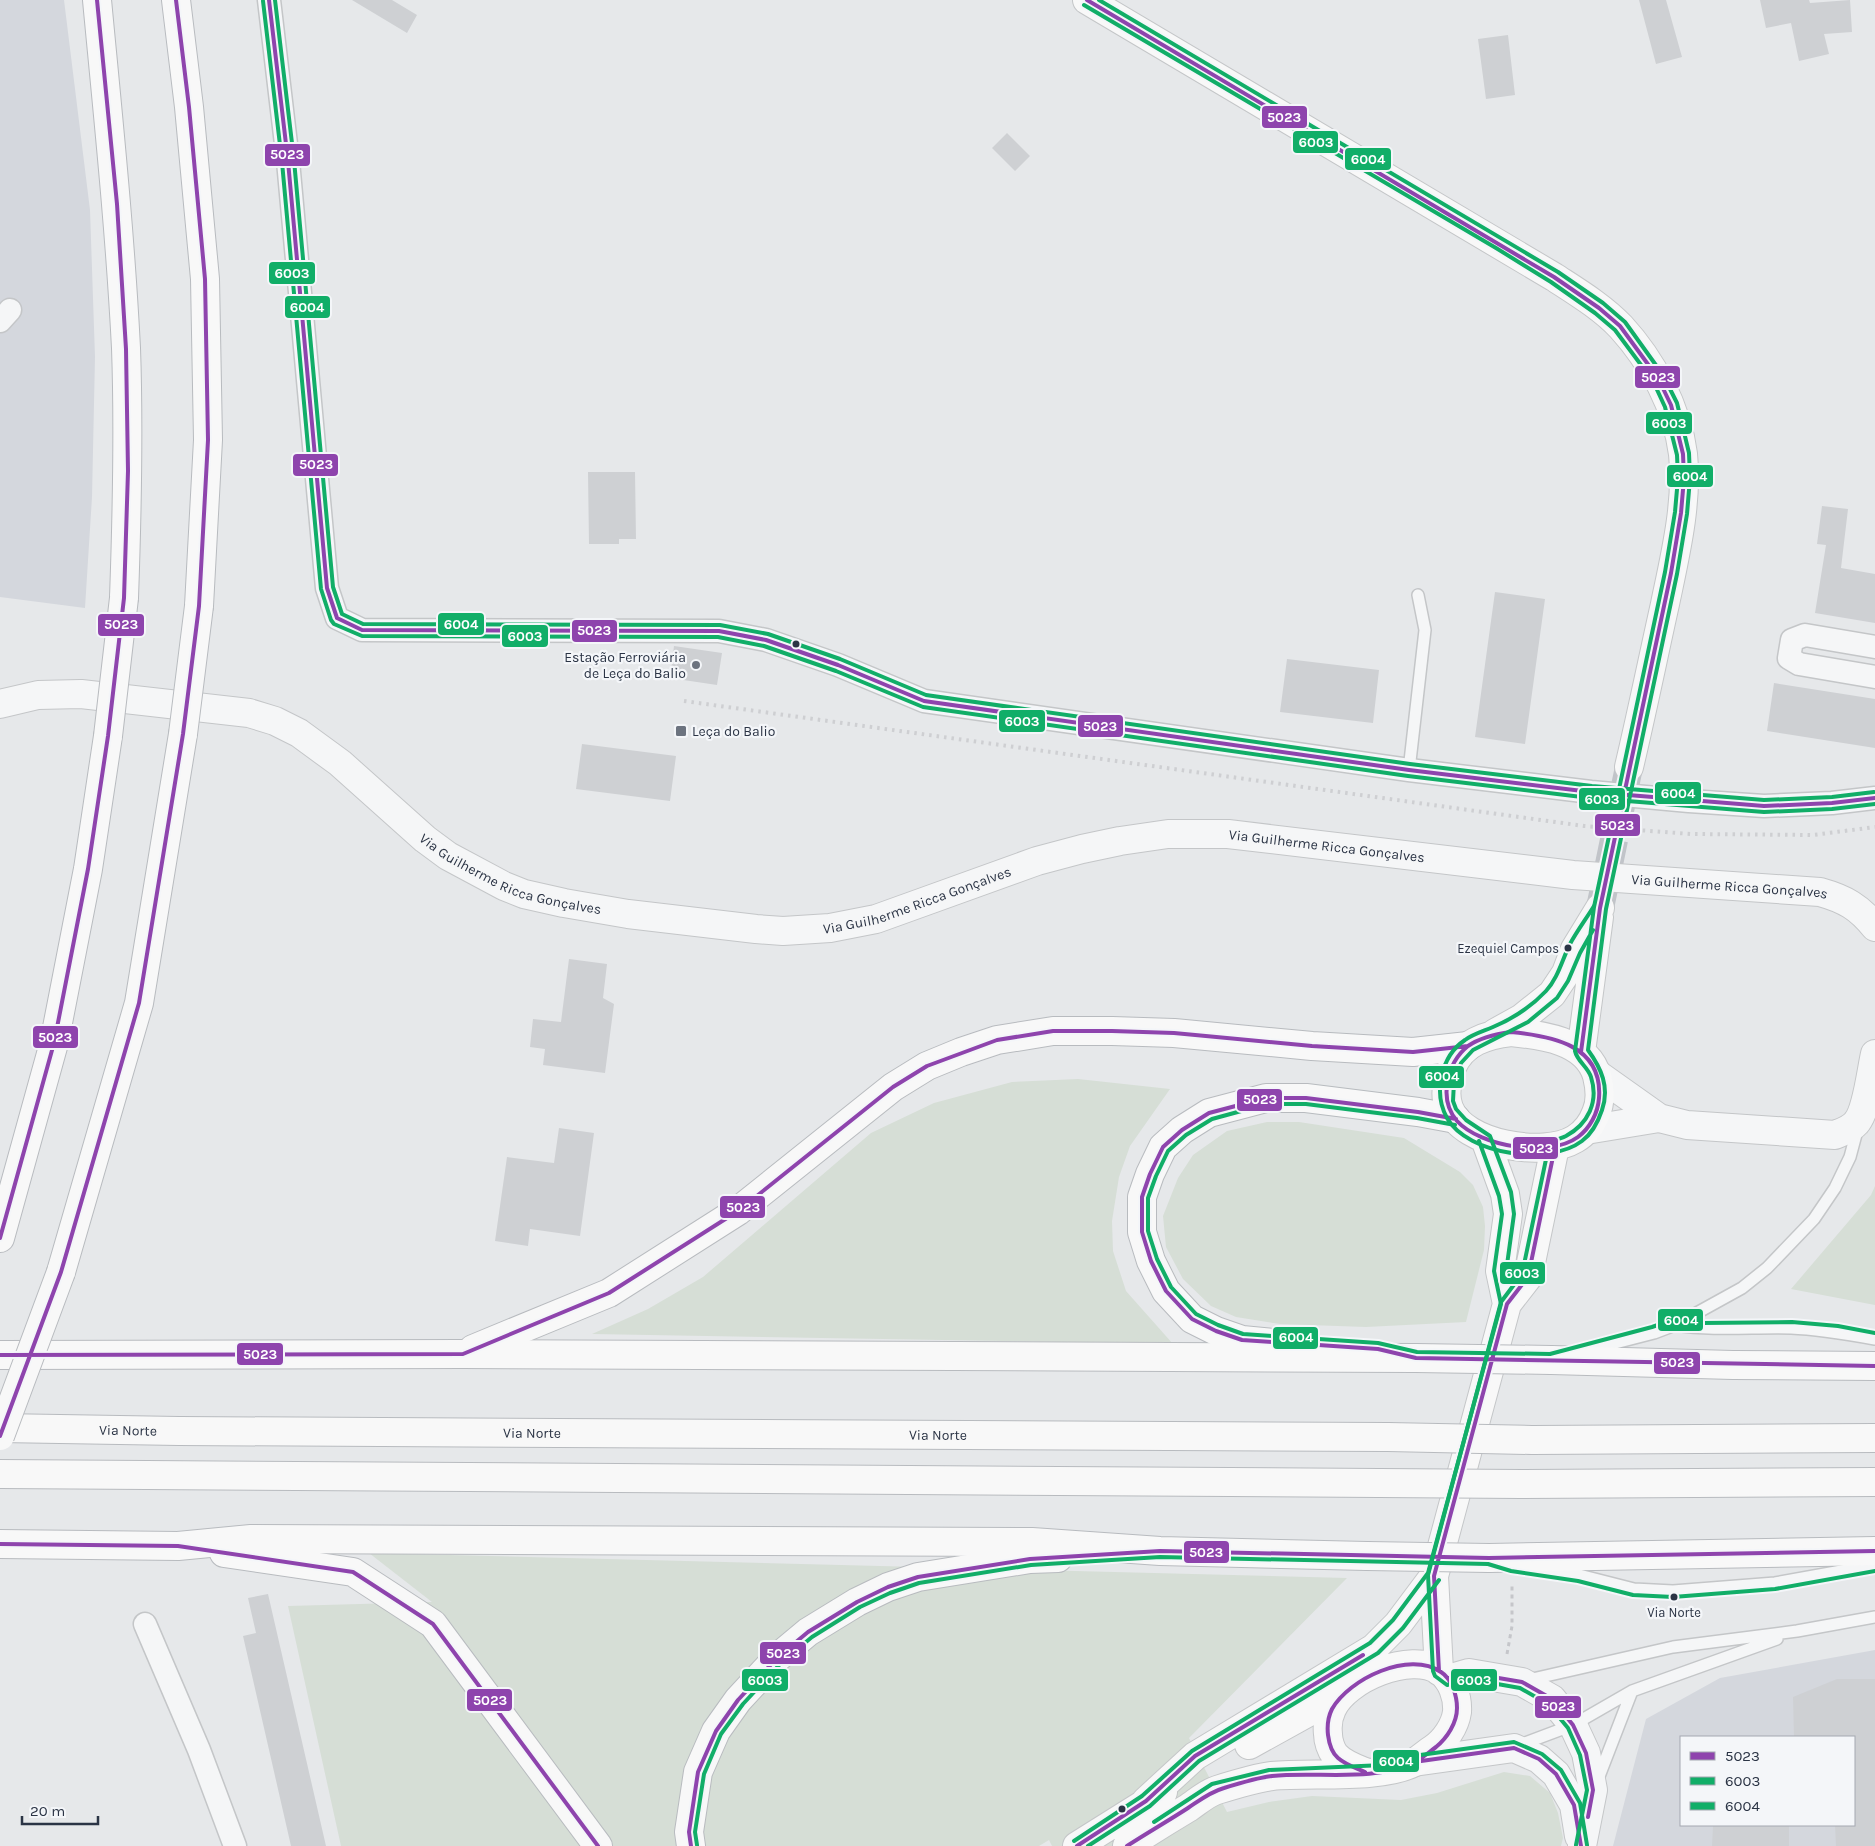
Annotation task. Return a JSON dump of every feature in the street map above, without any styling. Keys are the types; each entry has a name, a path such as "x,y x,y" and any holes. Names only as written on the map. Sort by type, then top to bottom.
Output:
{"main road":[{"path":"0,1238 54,1043 88,869 108,736 124,598 128,472 126,349 117,204 97,0"},
{"path":"0,1436 61,1272 139,1003 183,734 199,606 208,440 205,279 189,107 176,0"},
{"path":"1087,0 1554,277 1600,308 1620,326 1635,345 1658,378 1671,406 1683,454 1684,478 1681,513 1671,573 1629,767"},
{"path":"463,1354 609,1292 738,1211 894,1087 927,1066 997,1040 1053,1032 1112,1031 1174,1033 1312,1046 1413,1052 1468,1046 1522,1018 1552,994 1566,973 1575,949 1600,908 1581,1052"},
{"path":"1468,1046 1454,1063 1448,1082 1447,1099 1449,1109 1456,1119 1469,1130 1485,1139 1505,1145 1524,1148 1555,1147 1576,1139 1593,1121 1598,1108 1600,1091 1597,1074 1591,1064 1581,1052 1571,1045 1540,1036 1511,1032 1493,1034"},
{"path":"1416,1358 1378,1349 1242,1340 1216,1332 1192,1319 1166,1291 1151,1261 1142,1232 1142,1197 1150,1174 1163,1147 1182,1130 1209,1113 1266,1098 1306,1098 1418,1112 1456,1119"},
{"path":"1485,1139 1505,1194 1508,1214 1500,1271 1507,1304"},
{"path":"1372,1674 1414,1624 1427,1585 1507,1304 1528,1277 1555,1147"},
{"path":"0,1356 463,1354 1416,1358 1875,1366"},
{"name":"Via Norte","path":"0,1428 179,1431 1388,1437 1532,1440 1875,1438"},
{"path":"0,1474 1522,1484 1875,1482"},
{"path":"0,1544 178,1546 251,1539 1022,1542 1160,1551 1500,1561 1875,1552"},
{"path":"178,1546 353,1572 433,1624 598,1846"},
{"path":"691,1846 689,1832 698,1772 716,1731 738,1700 778,1657 816,1627 857,1602 888,1587 918,1577 1030,1559 1160,1551"},
{"path":"1127,1846 1216,1790 1271,1776 1392,1769 1414,1762 1441,1743 1452,1728 1457,1712 1456,1695 1443,1675 1427,1585"},
{"path":"1146,1802 1195,1756 1374,1648 1398,1624 1427,1585"},
{"path":"1077,1846 1146,1802 1343,1693 1372,1674 1402,1664 1419,1664 1443,1675"},
{"path":"1343,1693 1332,1708 1327,1724 1328,1741 1335,1755 1365,1772"}],"street":[{"path":"269,0 288,161 327,588 336,618 362,630 719,631 766,640 838,665 924,701 1409,770 1592,792 1755,806 1832,803 1875,798"},
{"path":"1875,647 1806,635 1792,640 1790,658 1799,664 1875,677"},
{"name":"Via Guilherme Ricca Gonçalves","path":"0,704 38,695 81,694 249,713 275,721 299,733 340,763 424,839 448,856 504,886 524,894 628,914 783,931 830,928 876,919 1037,861 1082,849 1168,834 1228,834 1573,875 1820,892 1834,896 1854,906 1864,913 1875,927"},
{"path":"1597,1074 1659,1118 1687,1125 1835,1135 1846,1131 1856,1124 1862,1114 1875,1054"},
{"path":"1586,1130 1659,1118"},
{"path":"145,1624 199,1750 235,1846"},
{"path":"1443,1675 1469,1673 1512,1680 1552,1699 1573,1725 1586,1753 1593,1790 1581,1846"},
{"path":"1414,1762 1514,1748 1539,1759 1556,1774 1574,1805 1581,1846"}],"lane":[{"path":"1409,770 1425,630 1418,594"},
{"path":"1551,1360 1654,1333 1675,1325 1742,1288 1767,1268 1814,1219 1835,1188 1850,1157 1862,1114"},
{"path":"1675,1325 1702,1329 1791,1328 1837,1332 1875,1339"},
{"path":"1500,1561 1579,1575 1634,1589 1673,1591 1775,1583 1875,1565"},
{"path":"1512,1680 1673,1647 1797,1631 1875,1617"},
{"path":"1514,1748 1573,1725 1632,1691 1797,1631"},
{"path":"1593,1790 1632,1691"}],"path":[{"path":"1500,1561 1512,1626 1512,1680"}],"shaded area":[{"path":"0,0 64,0 90,210 95,357 92,497 85,608 0,597"},
{"path":"1078,1079 1170,1089 1130,1146 1119,1177 1112,1221 1113,1251 1126,1291 1173,1344 592,1334 648,1309 703,1277 871,1133 934,1103 1012,1082"},
{"path":"1267,1122 1299,1122 1404,1138 1460,1172 1473,1185 1483,1207 1485,1226 1484,1250 1466,1322 1366,1327 1280,1324 1236,1317 1211,1306 1183,1279 1166,1247 1163,1216 1178,1178 1193,1155 1227,1131"},
{"path":"1875,1186 1875,1305 1791,1289 1871,1195"},
{"path":"369,1553 1347,1578 1189,1738 1227,1812 1269,1802 1312,1796 1401,1800 1437,1793 1504,1772 1530,1776 1550,1793 1558,1813 1563,1838 1561,1846 1052,1846 1049,1840 1039,1846 341,1846 288,1606 432,1602"},
{"path":"1875,1650 1875,1846 1613,1846 1646,1719 1720,1678"}],"building":[{"path":"352,0 392,0 417,15 407,33"},
{"path":"1639,0 1666,0 1682,57 1656,64"},
{"path":"1760,0 1809,0 1810,3 1850,0 1852,32 1824,34 1829,54 1799,61 1791,23 1766,28"},
{"path":"1508,35 1515,95 1486,99 1478,39"},
{"path":"1007,133 1030,156 1015,171 992,148"},
{"path":"588,472 635,472 636,539 619,539 619,544 589,544"},
{"path":"1822,506 1848,509 1841,568 1875,574 1875,623 1815,613 1826,545 1817,544"},
{"path":"1495,592 1545,599 1525,744 1475,737"},
{"name":"Estação Ferroviária de Leça do Balio","path":"674,646 722,653 717,685 670,678"},
{"path":"1287,659 1379,670 1373,723 1280,712"},
{"path":"1774,683 1875,699 1875,748 1767,731"},
{"path":"582,744 676,756 670,801 576,789"},
{"path":"569,959 607,964 603,998 614,1004 605,1073 543,1065 545,1049 530,1047 533,1019 561,1022"},
{"path":"559,1128 594,1133 580,1236 530,1229 528,1246 495,1241 507,1157 554,1163"},
{"path":"268,1594 326,1846 291,1846 243,1636 256,1633 248,1598"},
{"path":"1837,1679 1875,1679 1875,1846 1836,1846 1835,1826 1855,1826 1855,1736 1794,1736 1793,1697"},
{"path":"1713,1826 1789,1826 1789,1846 1712,1846"}],"tunnel":[{"path":"1600,908 1629,767"}],"railway":[{"path":"684,701 1584,826 1691,834 1813,835 1875,827"}],"transit line":[{"name":"5023","path":"0,1238 54,1043 88,869 108,736 124,598 128,471 126,349 117,204 97,0"},
{"name":"5023","path":"0,1436 61,1272 139,1003 183,734 199,606 208,440 205,279 189,107 176,0"},
{"name":"5023","path":"269,0 288,161 327,588 337,618"},
{"name":"6004","path":"275,0 294,160 333,587 342,614 363,624 720,625 768,634 840,659 926,695 1410,764 1592,786 1764,800 1832,797 1874,792"},
{"name":"5023","path":"1087,0 1554,277 1599,308 1620,326 1658,378 1671,405 1683,454 1684,478 1681,513 1671,573 1600,908 1581,1052"},
{"name":"6004","path":"1099,0 1558,272 1603,303 1625,322 1663,375 1677,403 1689,453 1690,478 1687,514 1677,574 1606,909 1588,1050 1603,1078 1605,1086 1604,1102 1599,1119 1592,1131 1586,1138 1568,1149 1550,1153 1510,1153 1472,1141 1457,1131 1447,1118 1443,1108 1440,1087 1445,1065 1450,1055 1468,1038 1514,1016 1528,1007 1546,991 1557,975 1573,939 1594,906"},
{"name":"6003","path":"263,1 282,162 321,589 334,624 362,636 718,637 764,646 836,671 923,707 1408,776 1590,798 1764,812 1832,809 1875,804"},
{"name":"6003","path":"1084,5 1551,282 1595,313 1615,330 1653,381 1665,407 1677,455 1678,478 1675,512 1665,572 1594,907 1575,1051 1588,1070 1594,1095 1586,1119 1574,1131 1549,1145 1522,1274 1501,1302 1428,1575 1433,1671 1435,1676 1447,1685 1469,1679 1520,1688 1548,1704 1568,1728 1580,1755 1587,1790 1576,1845"},
{"name":"5023","path":"337,618 362,630 719,631 766,640 838,665 924,701 1409,770 1591,792 1764,806 1832,803 1875,798"},
{"name":"6003","path":"1506,1272 1514,1214 1511,1192 1490,1136 1466,1120 1456,1109 1453,1101 1454,1082 1461,1063 1473,1050 1528,1022 1557,998 1568,981 1580,953 1593,930"},
{"name":"5023","path":"0,1355 463,1354 609,1293 738,1211 893,1087 927,1066 997,1040 1053,1031 1112,1031 1174,1033 1312,1046 1413,1052 1468,1046"},
{"name":"5023","path":"1511,1032 1558,1041 1584,1055 1593,1066 1598,1080 1598,1104 1590,1125 1578,1137 1550,1147 1516,1147 1498,1143 1468,1130 1457,1121 1451,1112 1448,1102 1448,1082 1450,1071 1461,1053 1478,1040 1511,1032"},
{"name":"5023","path":"1456,1119 1418,1112 1306,1098 1266,1098 1209,1113 1182,1130 1163,1147 1150,1174 1142,1197 1142,1232 1151,1261 1166,1291 1192,1319 1216,1331 1242,1340 1378,1349 1416,1358 1875,1366"},
{"name":"6004","path":"1455,1125 1417,1118 1306,1104 1267,1104 1212,1119 1186,1135 1168,1151 1148,1198 1148,1231 1157,1259 1171,1287 1196,1314 1218,1325 1243,1334 1378,1343 1417,1352 1550,1354 1652,1327 1675,1319 1702,1323 1792,1322 1838,1326 1875,1333"},
{"name":"6004","path":"1074,1841 1142,1796 1192,1751 1370,1643 1393,1620 1428,1573 1501,1304 1494,1271 1502,1214 1499,1196 1479,1141"},
{"name":"5023","path":"1439,1671 1434,1576 1507,1304 1528,1277 1555,1147"},
{"name":"5023","path":"0,1544 178,1546 353,1572 433,1624 598,1846"},
{"name":"5023","path":"691,1846 689,1832 698,1772 716,1731 738,1700 778,1657 808,1632 857,1602 888,1587 918,1577 1030,1559 1160,1551 1489,1558 1875,1551"},
{"name":"6003","path":"697,1845 695,1832 704,1774 721,1734 743,1704 782,1662 812,1637 860,1607 890,1593 919,1583 1031,1565 1160,1557 1488,1564 1511,1571 1578,1581 1633,1595 1673,1597 1775,1589 1875,1571"},
{"name":"6003","path":"1088,1846 1150,1806 1199,1761 1378,1653 1403,1628 1439,1580"},
{"name":"5023","path":"1077,1846 1146,1801 1195,1756 1363,1655"},
{"name":"5023","path":"1127,1846 1210,1794 1236,1784 1272,1776 1345,1775 1381,1772 1417,1761 1444,1739 1451,1730 1457,1714 1455,1693 1445,1675 1428,1666 1413,1664 1397,1666 1366,1678 1340,1698 1332,1709 1329,1718 1328,1732 1331,1747 1336,1756 1341,1760 1365,1772"},
{"name":"5023","path":"1448,1679 1469,1673 1522,1682 1552,1699 1573,1725 1586,1753 1593,1790 1588,1817"},
{"name":"6004","path":"1154,1822 1212,1784 1269,1770 1384,1765 1413,1756 1514,1742 1542,1754 1561,1770 1580,1803 1587,1845"},
{"name":"5023","path":"1401,1767 1414,1762 1514,1748 1539,1759 1556,1774 1574,1805 1581,1846"}],"place":[{"name":"Estação Ferroviária de Leça do Balio","path":"696,665"},
{"name":"Leça do Balio","path":"681,731"},
{"name":"Ezequiel Campos","path":"1568,948"},
{"name":"Via Norte","path":"1674,1597"}]}
